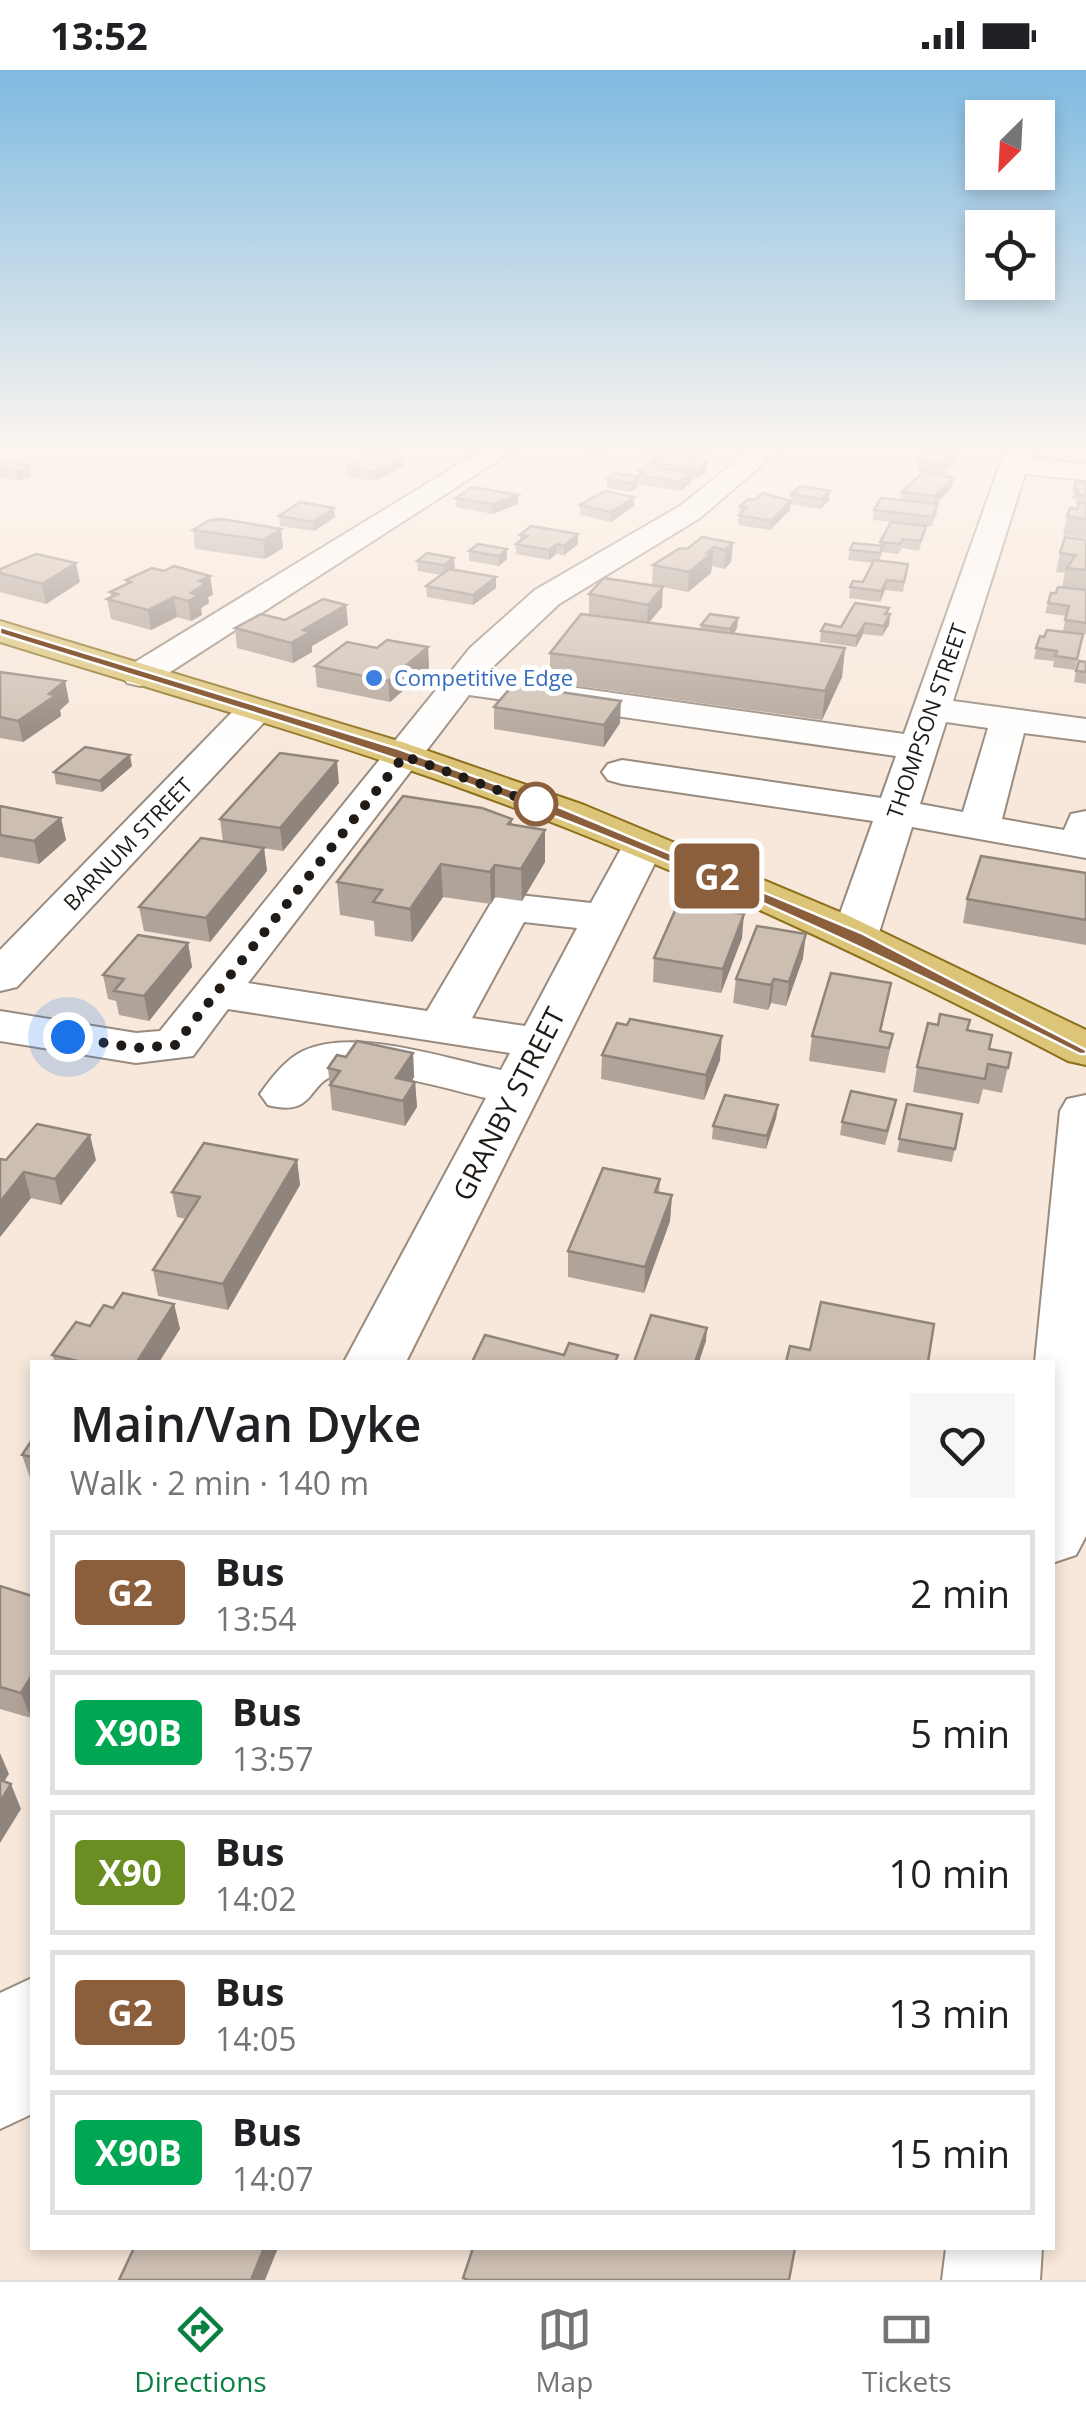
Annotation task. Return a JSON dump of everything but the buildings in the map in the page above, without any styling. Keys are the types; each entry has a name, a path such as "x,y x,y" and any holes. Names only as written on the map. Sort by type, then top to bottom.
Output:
{"main road":[{"path":"0,631 404,756 590,825 855,936 1086,1050"}],"street":[{"path":"140,675 336,553"},
{"path":"0,1026 136,1048 167,1048 184,1036 482,655 539,604 622,553"},
{"name":"THOMPSON STREET","path":"855,936 984,553"},
{"path":"460,683 918,748"},
{"name":"BARNUM STREET","path":"0,977 256,710"},
{"path":"931,710 1086,730"},
{"path":"590,825 660,711"},
{"path":"979,828 1010,720"},
{"path":"622,772 896,812 1082,846 1086,823"},
{"name":"GRANBY STREET","path":"376,1360 643,846"},
{"path":"442,1028 510,907 606,918"},
{"path":"218,993 541,1043"},
{"path":"286,1094 316,1065 329,1059 370,1061 517,1089"},
{"path":"1055,1498 1086,1111"},
{"path":"0,2084 30,2026"},
{"path":"992,2280 994,2250"}],"bus line":[{"name":"G2","path":"0,631 394,752 556,812 675,858 855,936 1086,1050"}],"place":[{"name":"Competitive Edge","path":"374,678"}],"route":[{"path":"68,1037 156,1050 175,1045 404,756 536,804"}]}
